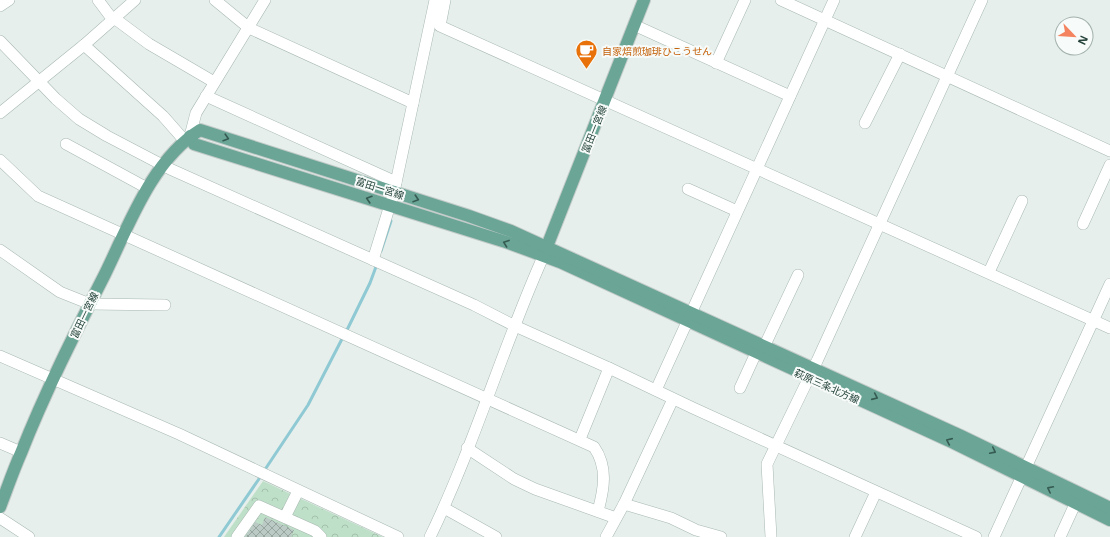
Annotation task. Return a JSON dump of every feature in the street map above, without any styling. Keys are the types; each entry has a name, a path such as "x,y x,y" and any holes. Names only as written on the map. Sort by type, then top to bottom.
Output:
{"main road":[{"name":"冨田一宮線","path":"545,252 644,0"},
{"name":"富田一宮線","path":"0,507 3,491 53,379 147,188 164,166 169,155 187,138 200,130 395,187 469,216 545,252"},
{"name":"富田一宮線","path":"187,138 194,144 506,242 545,252"},
{"name":"萩原三条北方線","path":"545,252 1024,471 1110,508"},
{"name":"萩原三条北方線","path":"1024,471 1110,520"}],"street":[{"path":"0,6 9,0"},
{"path":"98,0 114,19 149,44 214,82"},
{"path":"0,111 84,45 135,0"},
{"path":"215,0 249,28 413,103"},
{"path":"84,45 187,138 196,113 265,0"},
{"path":"376,261 389,205 395,187 435,0"},
{"path":"445,0 440,26 989,272 1110,328"},
{"path":"716,63 745,0"},
{"path":"781,0 1110,151"},
{"path":"656,390 834,0"},
{"path":"771,537 767,464 811,374 982,0"},
{"path":"634,25 790,96"},
{"path":"0,41 38,81 79,119 164,166 474,305 515,326 976,537"},
{"path":"865,123 900,54"},
{"path":"206,96 395,187"},
{"path":"66,144 147,188"},
{"path":"0,176 4,164 38,196 124,236 580,439 594,447 600,455 603,468 603,491 598,511"},
{"path":"1082,224 1110,165"},
{"path":"688,189 737,211"},
{"path":"989,272 1022,201"},
{"path":"430,537 444,508 545,252"},
{"path":"1,253 60,292 90,304 165,305"},
{"path":"740,388 798,275"},
{"path":"994,537 1110,284"},
{"path":"0,356 179,434 398,537"},
{"path":"580,439 609,368"},
{"path":"608,537 673,399"},
{"path":"0,443 21,452"},
{"path":"467,448 514,479 535,489 616,518"},
{"path":"285,518 298,491"},
{"path":"855,537 876,492"},
{"path":"1060,537 1076,502"},
{"path":"624,504 671,518 696,530 721,537"},
{"path":"237,537 259,506 315,532 321,537"},
{"path":"444,508 496,537"},
{"path":"0,518 29,537"}],"green space":[{"path":"263,481 383,537 224,537"}],"building":[{"path":"265,517 294,530 291,537 245,537 255,522 262,525"}],"waterway":[{"path":"381,251 391,221"},
{"path":"346,332 370,283 377,264"},
{"path":"264,471 308,405 343,337"},
{"path":"219,537 261,476"}],"place":[{"name":"自家焙煎珈琲ひこうせん","path":"587,70"}]}
